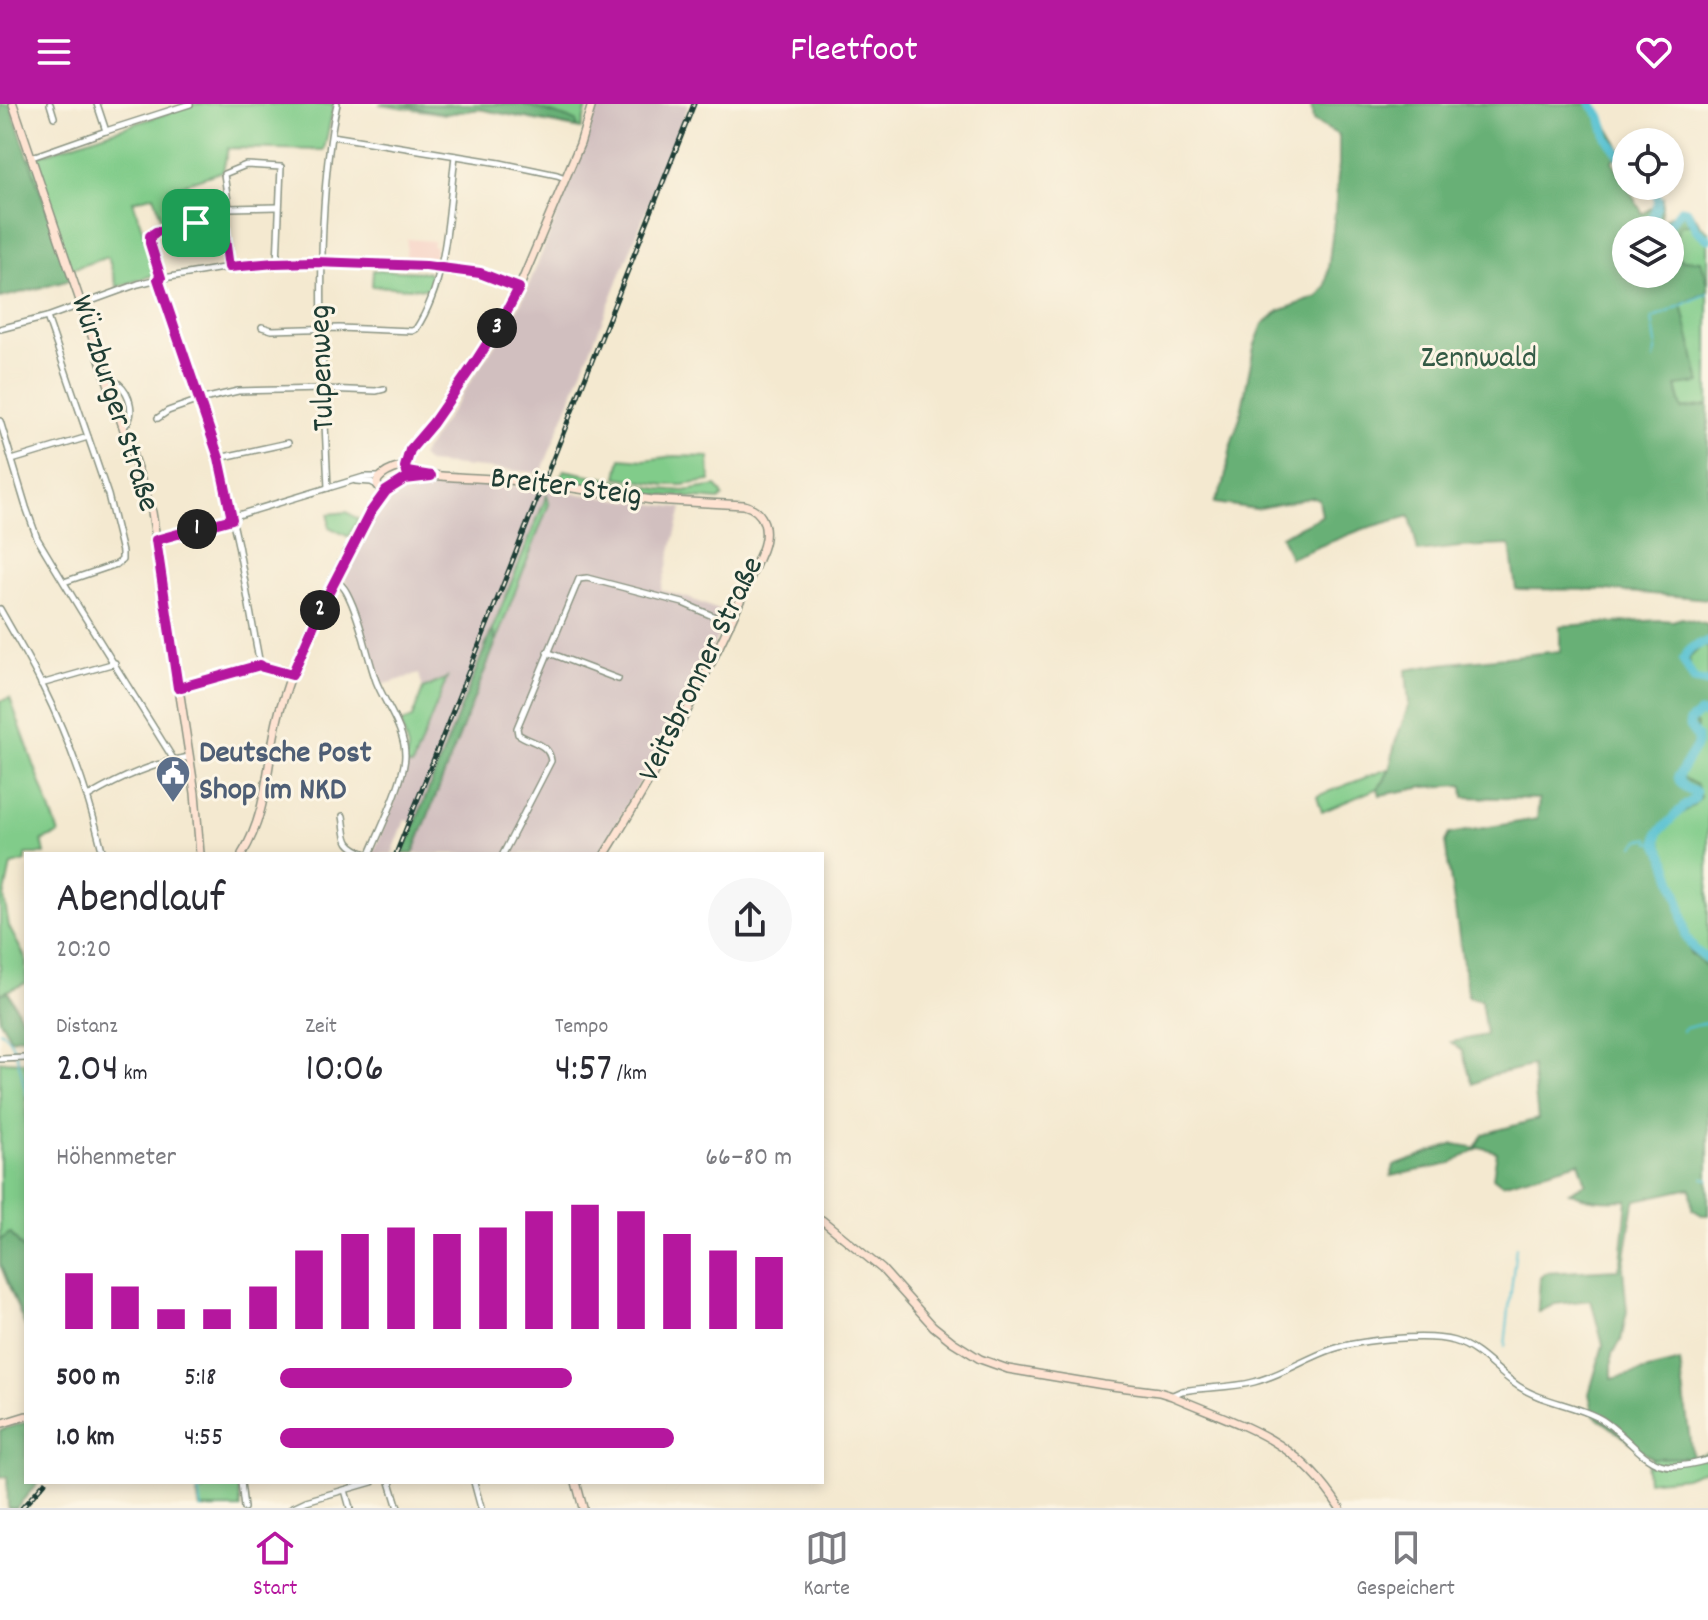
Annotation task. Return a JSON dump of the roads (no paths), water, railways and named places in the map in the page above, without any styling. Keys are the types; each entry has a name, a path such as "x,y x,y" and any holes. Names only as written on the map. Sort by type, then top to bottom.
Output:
{"street":[{"name":"Würzburger Straße","path":"13,104 152,512 196,802 200,852"},
{"path":"50,104 54,117"},
{"path":"97,104 106,131"},
{"path":"31,158 190,104"},
{"name":"Tulpenweg","path":"328,488 322,262 326,180 337,104"},
{"path":"243,852 260,813 274,732 312,625 370,513 380,485 404,471 410,450 433,423 501,322 519,288 565,178 592,104"},
{"path":"332,136 523,167 565,178"},
{"path":"262,327 272,330 412,331 419,325 441,267 455,156"},
{"path":"229,267 222,218 229,208 224,174 246,165 281,167 277,263"},
{"path":"191,202 196,223"},
{"path":"229,208 278,207"},
{"path":"222,218 156,232 150,236 150,243 219,458 260,665"},
{"path":"0,329 47,317 160,278 277,263 441,267 480,273 519,288"},
{"path":"47,317 117,527 122,552 122,560 117,564 64,582"},
{"path":"108,383 118,383 125,390 131,413 129,422 123,427"},
{"path":"158,418 199,400 238,391 384,389"},
{"path":"0,421 37,538 174,760"},
{"path":"12,460 88,437"},
{"path":"219,458 288,443"},
{"path":"380,485 404,471"},
{"name":"Breiter Steig","path":"404,471 431,476 529,482 652,500 726,504"},
{"path":"156,540 364,477 380,485"},
{"name":"Veitsbronner Straße","path":"606,852 674,737 708,672 762,550 766,534 764,521 755,510 744,505 726,504"},
{"path":"504,852 551,761 550,753 545,748 522,738 517,728 576,582 580,578 683,603 731,624"},
{"path":"335,579 347,593 358,620 377,683 401,735 405,755 397,786 369,852"},
{"path":"0,609 61,726 88,797 102,852"},
{"path":"547,652 618,679"},
{"path":"41,684 115,663"},
{"path":"178,688 260,665 292,675"},
{"path":"88,797 124,778 189,757"},
{"path":"343,816 348,843 363,852"},
{"path":"3,1060 24,1058"},
{"path":"824,1222 882,1269 933,1326 980,1359 1008,1369 1172,1396 1261,1433 1288,1449 1326,1485 1340,1508"},
{"path":"1172,1396 1182,1391 1254,1382 1346,1346 1431,1337 1462,1344 1520,1388 1598,1417 1655,1462 1672,1466 1708,1460"},
{"path":"0,1424 24,1417"},
{"path":"241,1484 244,1508"},
{"path":"291,1508 365,1484"},
{"path":"391,1484 398,1508"},
{"path":"475,1484 481,1508"},
{"path":"577,1484 583,1508"},
{"path":"345,1490 350,1508"}],"waterway":[{"path":"1591,104 1601,117 1612,145"},
{"path":"1653,216 1658,200"},
{"path":"1676,216 1681,210 1687,211 1696,229 1708,239"},
{"path":"1654,360 1656,344 1652,319 1708,293"},
{"path":"1708,642 1693,648 1683,660 1694,680 1708,683"},
{"path":"1708,714 1699,714 1690,721 1697,745 1678,776 1684,787 1696,792 1695,798 1658,833 1657,842 1680,903 1686,937 1695,950 1708,960"},
{"path":"1634,846 1649,838 1650,843 1657,842"},
{"path":"1682,1031 1708,1022"},
{"path":"0,1031 15,1051 24,1085"},
{"path":"1703,1178 1708,1179"},
{"path":"1505,1346 1516,1246"},
{"path":"196,1484 202,1508"}],"railway":[{"path":"397,852 694,104"},
{"path":"22,1508 43,1484"}],"place":[{"name":"Deutsche Post Shop im NKD","path":"173,804"}],"park label":[{"name":"Zennwald","path":"1479,360"}]}
